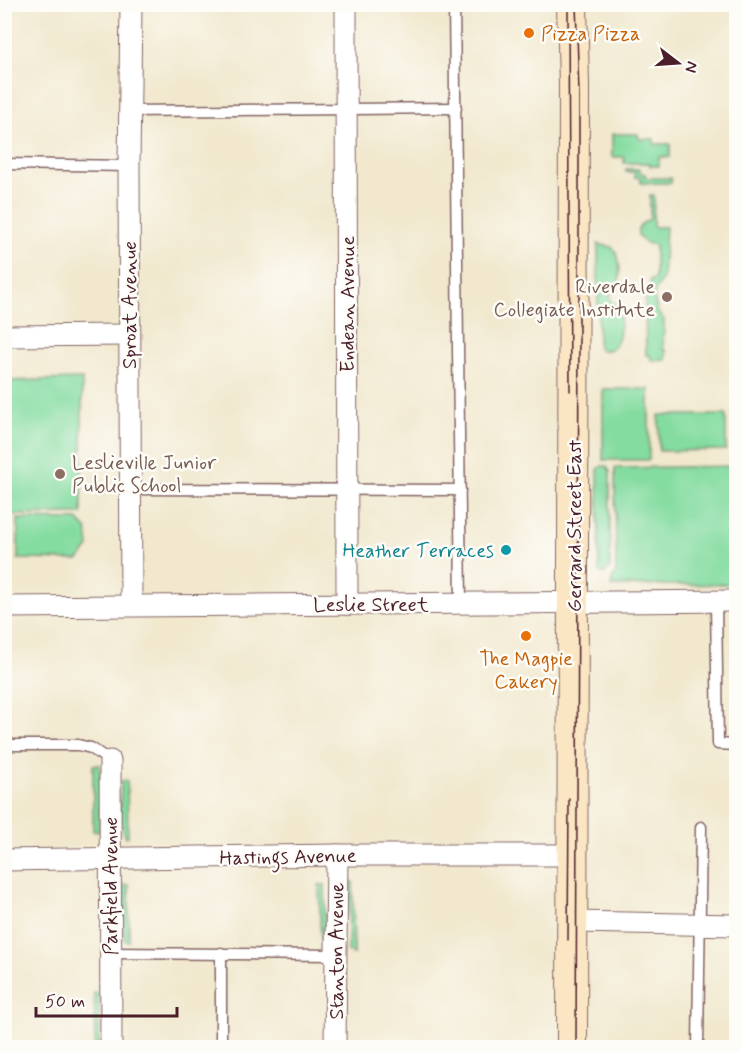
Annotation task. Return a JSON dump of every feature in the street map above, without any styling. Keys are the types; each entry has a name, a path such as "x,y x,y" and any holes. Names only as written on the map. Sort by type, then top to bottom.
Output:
{"main road":[{"name":"Gerrard Street East","path":"572,4 574,98 572,1047"}],"street":[{"name":"Sproat Avenue","path":"131,4 129,111 131,605"},
{"name":"Endean Avenue","path":"346,4 347,604"},
{"path":"4,336 129,335"},
{"name":"Leslie Street","path":"4,607 726,601"},
{"name":"Parkfield Avenue","path":"110,760 111,1047"},
{"name":"Hastings Avenue","path":"4,860 337,855 572,855"},
{"name":"Stanton Avenue","path":"335,1047 337,855"},
{"path":"572,922 736,926"}],"lane":[{"path":"454,4 461,603"},
{"path":"129,111 456,108"},
{"path":"4,164 129,166"},
{"path":"131,489 460,490"},
{"path":"726,601 718,744 736,745"},
{"path":"4,745 78,745 91,748 110,760"},
{"path":"698,1047 702,827"},
{"path":"110,953 335,955"},
{"path":"221,953 221,1047"}],"green space":[{"path":"612,134 638,134 639,139 654,139 654,144 670,144 670,157 659,157 659,166 650,166 649,163 624,163 624,157 612,157"},
{"path":"626,169 640,169 640,173 645,174 646,178 671,178 671,183 641,183 641,178 635,177 635,172 626,172"},
{"path":"650,195 654,195 653,227 666,227 663,278 655,291 654,298 658,313 664,320 663,350 666,350 666,360 651,361 651,356 646,355 645,296 650,296 650,280 655,279 655,245 649,244 638,235 640,227 650,219"},
{"path":"598,244 612,247 618,256 620,267 619,290 610,294 611,301 620,304 619,336 613,348 607,350 598,349"},
{"path":"82,379 82,514 10,515 4,509 5,381"},
{"path":"603,389 649,389 649,460 603,460"},
{"path":"659,415 726,415 726,450 659,451"},
{"path":"607,466 610,472 610,568 605,573 599,571 598,469"},
{"path":"736,466 736,584 611,586 616,574 615,468"},
{"path":"18,519 77,520 87,530 89,547 79,560 18,559"},
{"path":"93,765 100,765 99,831 93,831"},
{"path":"121,781 127,781 128,836 126,837 120,817"},
{"path":"350,881 353,882 354,954 348,952"},
{"path":"123,885 129,885 129,941 124,940"},
{"path":"319,885 325,885 325,947 321,948"},
{"path":"94,993 99,993 100,1047 95,1047"}],"tram line":[{"path":"576,4 579,94 576,1048"},
{"path":"568,10 570,391"},
{"path":"568,940 569,799"}],"place":[{"name":"Pizza Pizza","path":"529,33"},
{"name":"Riverdale Collegiate Institute","path":"667,297"},
{"name":"Leslieville Junior Public School","path":"60,474"},
{"name":"Heather Terraces","path":"506,550"},
{"name":"The Magpie Cakery","path":"526,636"}]}
